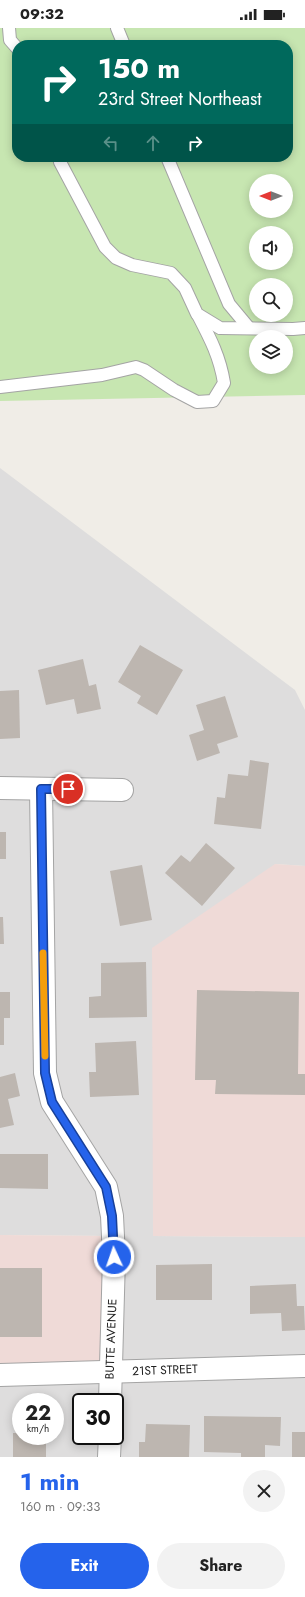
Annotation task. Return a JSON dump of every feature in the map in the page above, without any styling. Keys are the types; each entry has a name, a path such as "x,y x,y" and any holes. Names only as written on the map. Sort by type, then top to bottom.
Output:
{"street":[{"path":"0,788 122,790"},
{"name":"BUTTE AVENUE","path":"41,789 45,1073 52,1102 106,1187 112,1216 114,1257 110,1393"},
{"name":"21ST STREET","path":"0,1375 305,1366"},
{"path":"109,1457 110,1445"}],"lane":[{"path":"9,28 10,40 12,42"},
{"path":"117,28 122,40"},
{"path":"0,387 102,375 136,367 144,370 174,390 197,402 213,401 224,383 218,354 185,288 171,273 132,265 116,258 106,247 60,162"},
{"path":"169,162 229,304 249,328"},
{"path":"198,315 220,328 305,328"}],"shaded area":[{"path":"0,468 295,690 305,710 305,866 275,864 153,1236 305,1237 305,1457 0,1457 0,1375 113,1236 0,1235"},
{"path":"275,864 305,866 305,1237 153,1236 152,948"},
{"path":"0,1235 113,1236 110,1372 0,1375"}],"green space":[{"path":"0,28 305,28 305,395 0,401"}],"building":[{"path":"140,645 183,670 157,715 137,703 141,696 118,682"},
{"path":"83,659 89,686 96,684 101,709 77,714 74,699 46,705 38,670"},
{"path":"19,690 20,738 0,739 0,691"},
{"path":"225,696 238,737 217,744 220,753 197,761 189,735 204,730 196,705"},
{"path":"250,760 269,763 261,829 214,824 217,797 225,798 228,774 248,776"},
{"path":"0,832 6,832 6,859 0,859"},
{"path":"206,843 235,868 202,906 165,873 181,855 190,862"},
{"path":"142,865 152,920 120,926 110,871"},
{"path":"0,917 3,917 4,944 0,944"},
{"path":"146,962 147,1017 89,1018 89,997 101,996 101,963"},
{"path":"197,990 299,992 298,1074 305,1074 305,1095 215,1094 216,1080 195,1080"},
{"path":"0,992 10,992 10,1018 4,1018 4,1045 0,1045"},
{"path":"136,1041 139,1095 90,1097 89,1072 96,1072 95,1043"},
{"path":"15,1073 20,1096 8,1099 14,1125 0,1128 0,1077"},
{"path":"0,1154 48,1154 48,1189 0,1188"},
{"path":"212,1264 212,1300 156,1300 156,1265"},
{"path":"0,1268 42,1268 42,1337 0,1337"},
{"path":"296,1284 297,1306 304,1306 305,1330 282,1331 281,1313 250,1314 250,1286"},
{"path":"204,1416 281,1417 280,1446 265,1445 265,1457 241,1457 241,1453 204,1452"},
{"path":"146,1424 190,1425 189,1457 139,1457 139,1442 145,1442"},
{"path":"292,1432 305,1432 305,1457 292,1457"},
{"path":"13,1445 46,1445 46,1457 13,1457"}],"slow traffic":[{"path":"43,953 45,1056"}],"route":[{"path":"68,789 41,789 45,1073 52,1102 74,1139 106,1187 112,1216 114,1257"}]}
